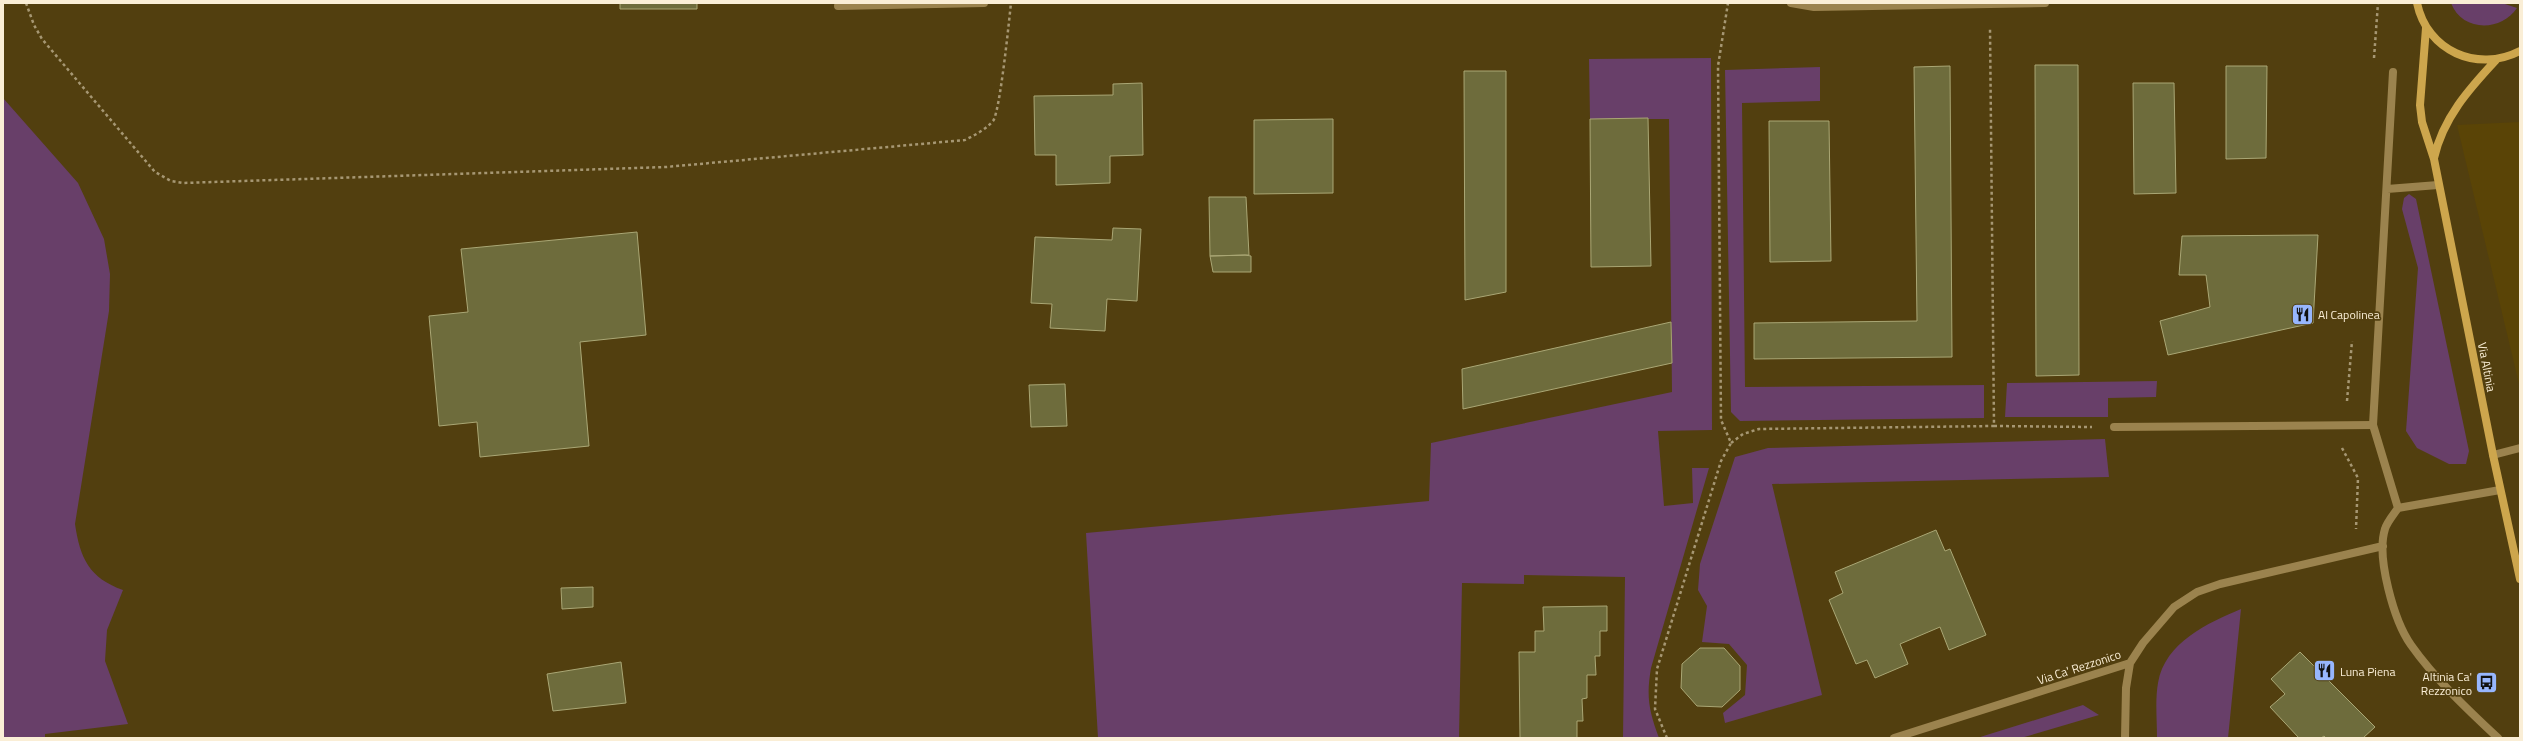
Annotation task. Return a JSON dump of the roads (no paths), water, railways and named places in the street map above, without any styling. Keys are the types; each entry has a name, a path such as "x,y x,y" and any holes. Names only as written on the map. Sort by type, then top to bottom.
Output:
{"main road":[{"name":"Via Altinia","path":"2417,3 2426,28 2439,44 2456,54 2476,60 2496,60 2520,52"},
{"name":"Via Altinia","path":"2426,28 2420,105 2422,122 2434,159 2500,490 2520,579"},
{"name":"Via Altinia","path":"2434,159 2438,139 2447,122 2468,90 2496,60"}],"street":[{"path":"838,6 984,3"},
{"path":"1791,3 1814,5 2045,3"},
{"path":"2393,72 2373,425 2398,508"},
{"path":"2387,189 2438,185"},
{"path":"2114,427 2373,425"},
{"path":"2493,455 2520,448"},
{"path":"2498,738 2432,671 2410,644 2388,590 2383,546 2385,528 2398,508 2500,490"},
{"name":"Via Ca' Rezzonico","path":"1894,738 2130,663 2143,643 2174,607 2197,592 2220,584 2383,546"},
{"path":"2125,738 2126,688 2130,663"}],"place":[{"name":"Al Capolinea","path":"2302,314"},
{"name":"Luna Piena","path":"2324,671"},
{"name":"Altinia Ca' Rezzonico","path":"2487,683"}]}
